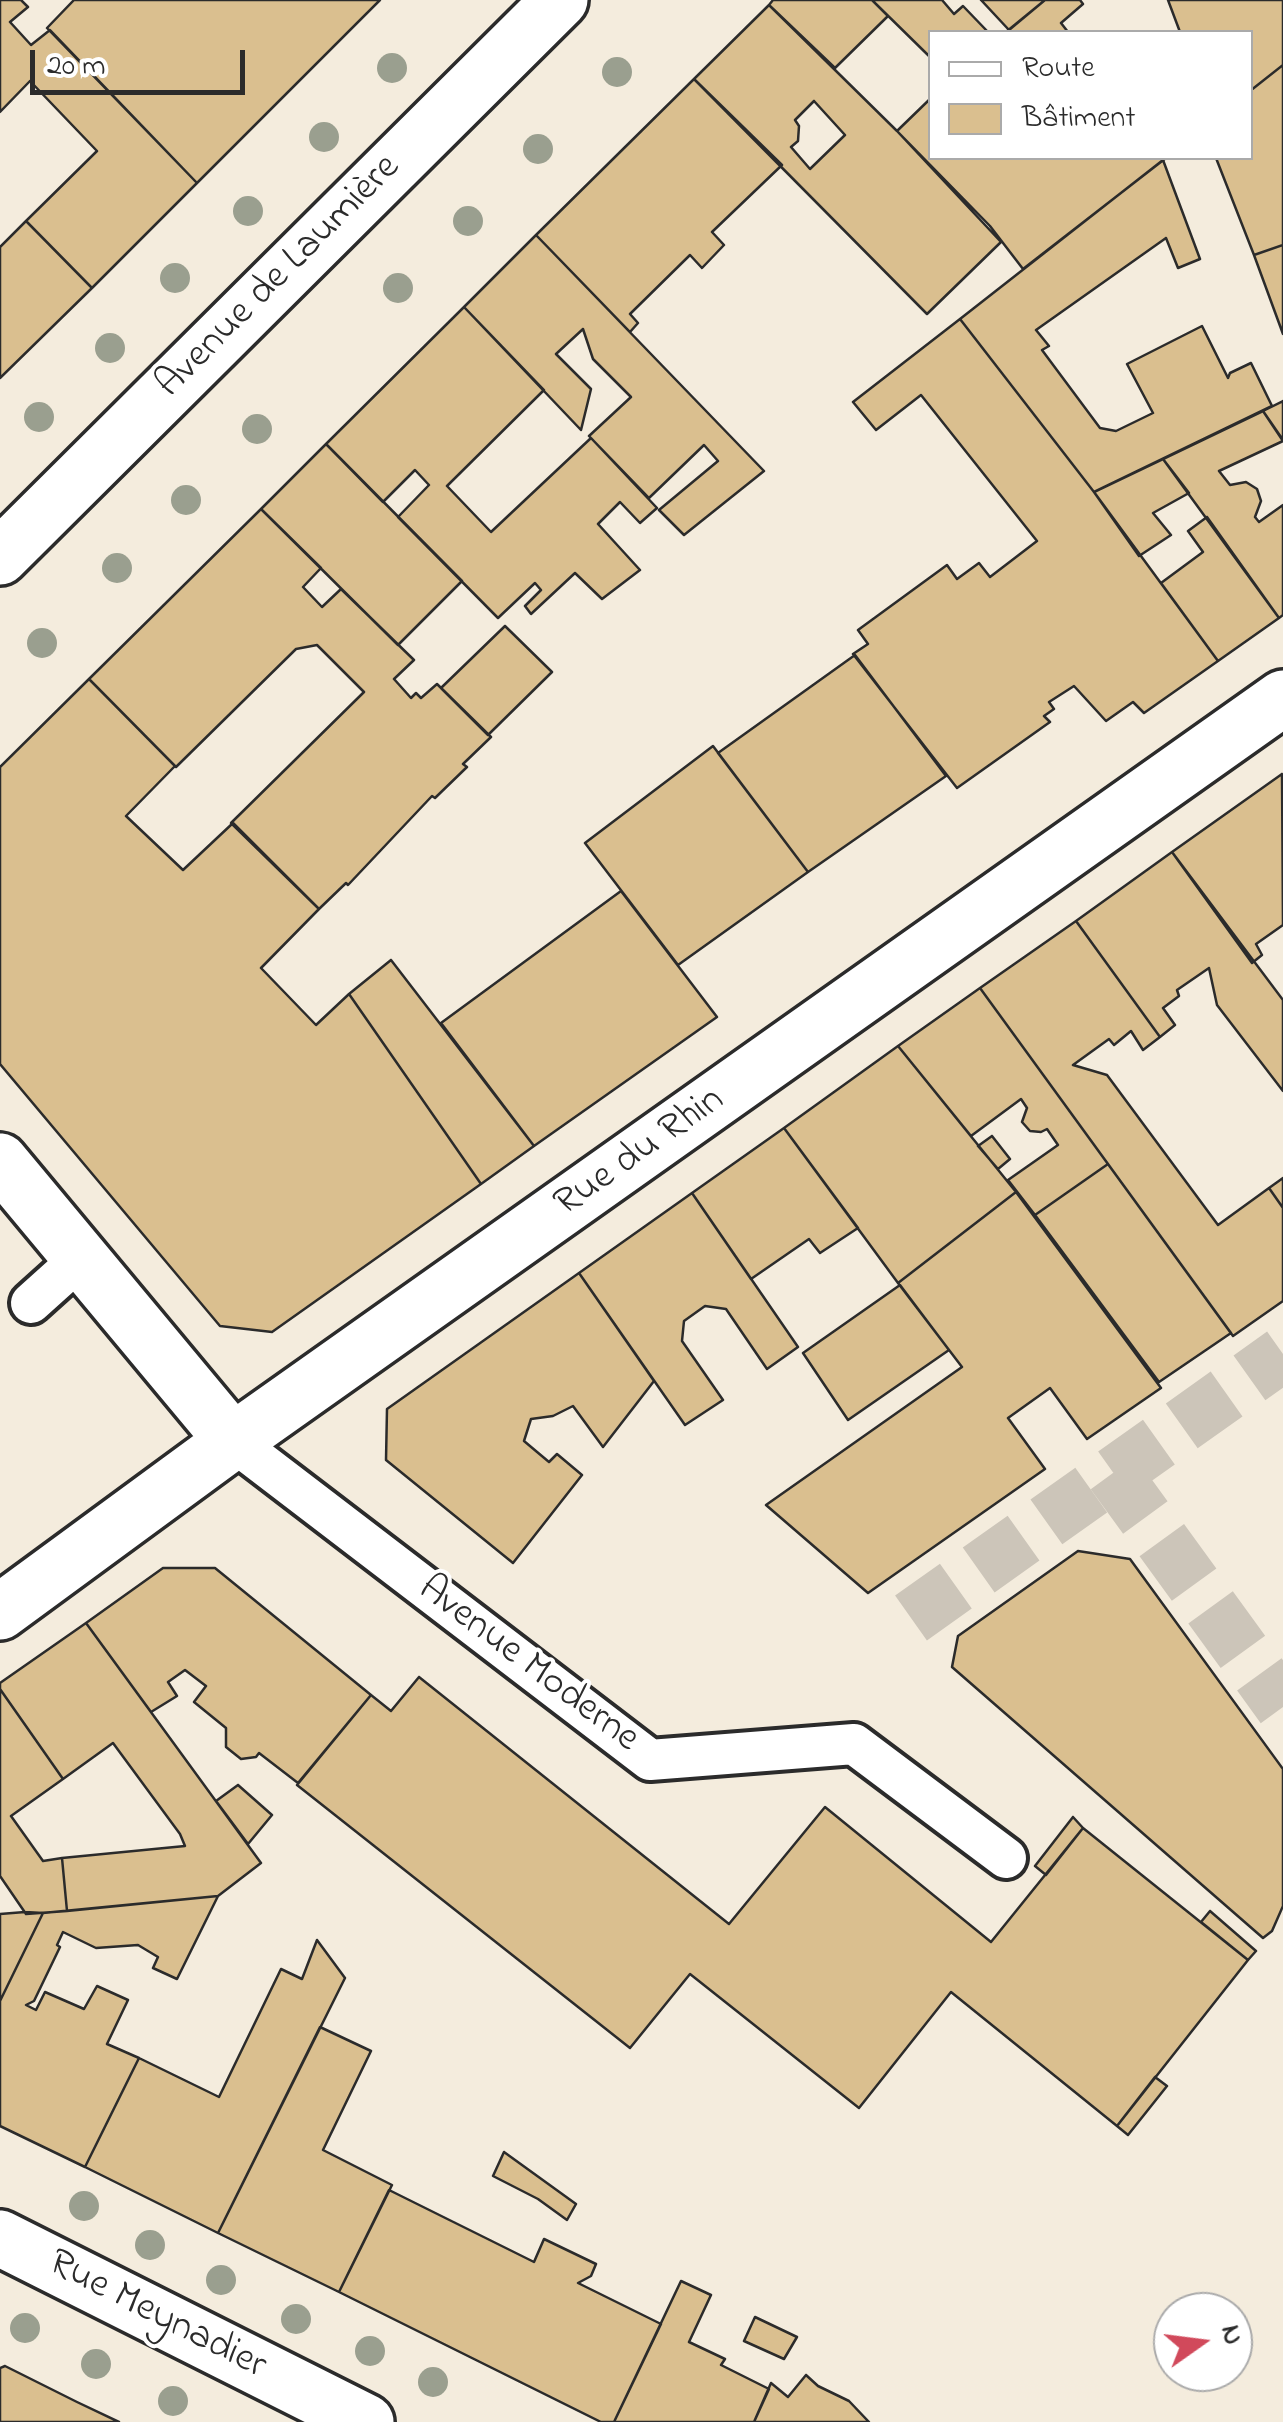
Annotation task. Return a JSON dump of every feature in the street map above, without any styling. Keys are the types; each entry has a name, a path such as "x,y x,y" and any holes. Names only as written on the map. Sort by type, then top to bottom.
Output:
{"street":[{"name":"Avenue de Laumière","path":"0,556 560,0"},
{"name":"Rue du Rhin","path":"0,1612 233,1441 1283,698"},
{"path":"0,1162 233,1441"},
{"name":"Rue Meynadier","path":"0,2238 366,2422"}],"lane":[{"path":"30,1303 81,1258"},
{"name":"Avenue Moderne","path":"233,1441 650,1760 854,1744 1006,1858"}],"building":[{"path":"0,0 21,0 28,7 10,22 31,45 50,30 197,183 92,288 26,221 97,151 30,81 0,112"},
{"path":"74,0 380,0 197,183 47,28"},
{"path":"773,0 872,0 888,16 835,68 769,5"},
{"path":"872,0 942,0 954,14 963,6 986,30 928,30 928,55"},
{"path":"981,0 1045,0 1009,30"},
{"path":"1045,0 1080,0 1083,4 1061,23 1066,30 1008,30"},
{"path":"1168,0 1283,0 1283,65 1253,89 1253,30 1179,30"},
{"path":"769,5 897,131 1001,242 927,314 694,79","holes":["814,101 845,135 810,169 791,147 798,141 799,126 795,120"]},
{"path":"1283,65 1283,245 1254,255 1217,160 1253,160 1253,89"},
{"path":"694,79 782,165 712,232 724,245 702,268 690,255 630,314 638,323 630,332 536,235"},
{"path":"928,101 928,160 1163,160 1023,269 990,226 897,131"},
{"path":"1163,160 1200,259 1178,268 1166,238 1036,330 1049,346 1042,350 1100,428 1116,431 1153,413 1127,364 1202,326 1228,378 1230,373 1251,363 1272,406 1094,492 960,319"},
{"path":"26,221 92,288 0,378 0,247"},
{"path":"536,235 764,471 684,535 659,510 718,461 704,445 649,498 589,436 631,397 593,359 583,329 556,354 591,389 581,430 464,307"},
{"path":"1283,245 1283,334 1254,255"},
{"path":"464,307 544,390 447,486 491,532 591,438 657,508 640,523 620,502 598,524 640,570 602,599 575,573 531,614 525,606 541,590 535,583 498,618 398,517 429,485 415,470 383,502 326,444"},
{"path":"960,319 1218,661 1144,713 1133,702 1106,721 1074,686 1049,702 1054,709 1044,716 1050,722 957,788 853,654 868,644 858,630 947,565 957,579 979,563 990,577 1037,541 921,395 876,430 853,402"},
{"path":"1283,401 1283,440 1263,411"},
{"path":"1263,411 1283,441 1219,471 1230,485 1246,482 1257,489 1261,501 1255,517 1259,522 1283,505 1283,615 1279,618 1163,459"},
{"path":"326,444 462,581 398,645 261,509"},
{"path":"1163,459 1189,493 1153,513 1171,535 1139,556 1094,492"},
{"path":"261,509 321,568 303,587 322,607 341,589 414,660 394,679 411,698 416,693 421,698 437,684 491,737 463,764 467,767 435,798 432,796 348,885 319,909 231,823 364,692 317,645 296,649 176,767 89,679"},
{"path":"1207,517 1279,618 1218,661 1161,583 1203,552 1188,531"},
{"path":"505,626 552,672 488,735 441,688"},
{"path":"855,655 946,776 808,872 718,753"},
{"path":"89,679 175,766 126,816 183,870 233,823 319,909 261,968 316,1025 349,994 481,1184 272,1332 220,1326 0,1064 0,767"},
{"path":"713,746 808,872 678,965 585,843"},
{"path":"1282,774 1283,925 1256,944 1262,955 1252,963 1172,852"},
{"path":"1172,852 1283,1000 1283,1091 1217,1005 1209,968 1177,990 1179,996 1163,1008 1175,1025 1160,1037 1076,921"},
{"path":"621,891 717,1017 534,1146 441,1023"},
{"path":"1076,921 1160,1037 1143,1050 1131,1031 1114,1045 1109,1039 1073,1065 1107,1075 1218,1225 1269,1188 1283,1208 1283,1301 1233,1336 980,988"},
{"path":"391,960 534,1146 481,1184 349,994"},
{"path":"980,988 1108,1164 1035,1215 1008,1180 1058,1145 1047,1129 1030,1131 1022,1122 1027,1108 1021,1099 971,1136 898,1046"},
{"path":"898,1046 1016,1192 898,1283 784,1128"},
{"path":"784,1128 858,1228 820,1253 809,1239 751,1279 692,1193"},
{"path":"992,1136 1010,1159 998,1169 978,1146"},
{"path":"1108,1164 1231,1333 1159,1382 1035,1215"},
{"path":"1283,1178 1283,1208 1269,1188"},
{"path":"1016,1192 1161,1388 1087,1439 1050,1388 1008,1418 1045,1469 868,1593 766,1505 962,1367 898,1283"},
{"path":"692,1193 798,1347 767,1369 726,1309 705,1306 684,1321 682,1341 723,1400 685,1425 579,1273"},
{"path":"579,1273 654,1381 603,1447 573,1406 553,1416 531,1419 524,1441 549,1462 557,1454 582,1475 513,1563 386,1460 387,1409"},
{"path":"900,1285 949,1350 848,1420 803,1353"},
{"path":"1078,1551 1130,1559 1283,1769 1283,1906 1272,1931 1263,1938 952,1667 958,1636"},
{"path":"163,1568 215,1568 371,1695 298,1783 259,1753 241,1759 226,1747 226,1728 194,1702 206,1686 185,1670 168,1682 177,1696 151,1712 86,1623"},
{"path":"86,1623 261,1863 218,1896 67,1911 62,1858 185,1846 113,1743 63,1779 0,1689 0,1683"},
{"path":"419,1677 729,1924 825,1807 991,1942 1083,1828 1248,1960 1117,2126 951,1992 859,2108 690,1974 630,2048 297,1785 371,1695 391,1711"},
{"path":"0,1689 63,1779 11,1816 43,1861 62,1858 67,1911 26,1914 0,1876"},
{"path":"238,1785 272,1815 248,1844 216,1801"},
{"path":"1073,1817 1083,1828 1046,1875 1035,1866"},
{"path":"218,1896 177,1979 153,1968 158,1957 138,1945 96,1948 63,1932 57,1945 60,1947 34,2001 26,2005 36,2010 45,1992 84,2009 97,1986 128,2000 107,2044 139,2058 85,2167 0,2126 0,2001 43,1913"},
{"path":"1210,1911 1256,1951 1248,1960 1201,1922"},
{"path":"43,1913 0,2001 0,1914"},
{"path":"317,1940 345,1978 218,2233 85,2167 139,2058 219,2097 281,1969 302,1979"},
{"path":"320,2027 371,2051 323,2150 392,2185 339,2292 218,2233"},
{"path":"1155,2077 1167,2086 1128,2135 1117,2126"},
{"path":"504,2152 576,2204 567,2220 538,2199 493,2176"},
{"path":"389,2190 534,2262 544,2239 596,2264 591,2276 578,2283 661,2324 614,2422 601,2422 339,2292"},
{"path":"681,2281 711,2295 689,2342 725,2359 721,2365 769,2389 754,2422 614,2422"},
{"path":"755,2317 797,2337 784,2359 744,2341"},
{"path":"5,2366 119,2422 0,2422 0,2368"},
{"path":"806,2375 818,2386 849,2401 869,2422 754,2422 771,2383 788,2397"}],"tunnel":[{"path":"911,1618 1283,1354"},
{"path":"1113,1473 1283,1707"}]}
